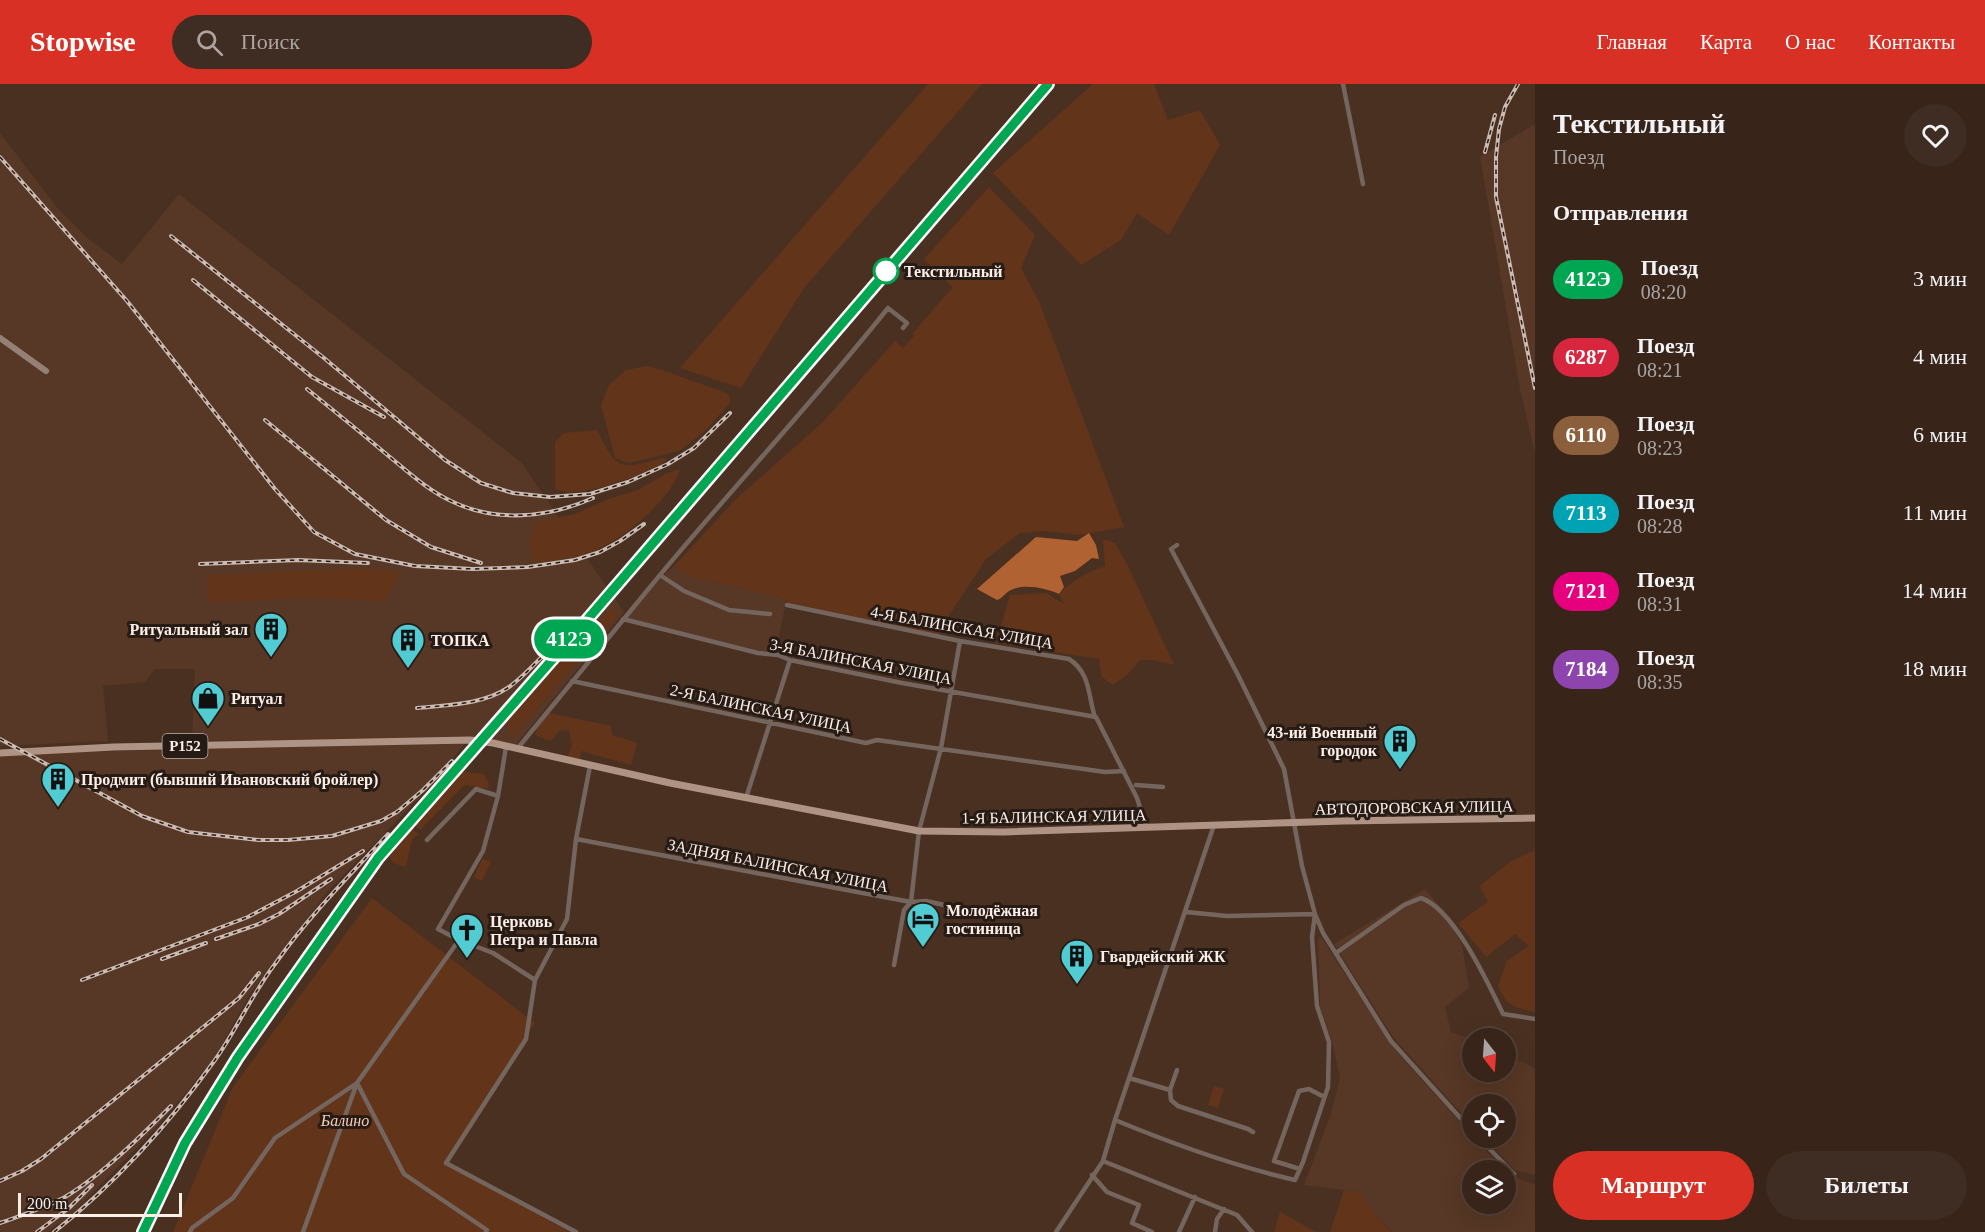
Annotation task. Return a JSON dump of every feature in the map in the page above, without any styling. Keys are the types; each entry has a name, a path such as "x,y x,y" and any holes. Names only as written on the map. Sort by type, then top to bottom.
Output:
{"main road":[{"name":"1-Я БАЛИНСКАЯ УЛИЦА","path":"0,753 114,747 470,740 746,798 919,831 1016,831 1214,825"},
{"name":"АВТОДОРОВСКАЯ УЛИЦА","path":"1214,825 1535,818"}],"street":[{"path":"1343,84 1363,184"},
{"path":"518,749 723,499 888,308 907,323 903,328"},
{"path":"0,338 46,371"},
{"name":"АВТОДОРОВСКАЯ УЛИЦА","path":"1177,545 1171,549 1284,769 1293,823 1315,914 1323,933 1391,1041 1462,1120"},
{"path":"660,575 684,591 729,610 770,614"},
{"name":"4-Я БАЛИНСКАЯ УЛИЦА","path":"787,605 960,641 1073,661 1090,690 1095,717 1137,798 1146,827"},
{"name":"3-Я БАЛИНСКАЯ УЛИЦА","path":"623,619 778,655 790,660 1095,717"},
{"path":"894,965 904,910 911,902 919,831 940,748 960,641"},
{"path":"746,798 790,660"},
{"name":"2-Я БАЛИНСКАЯ УЛИЦА","path":"572,681 866,743 877,740 1105,772 1124,771"},
{"path":"506,747 498,796 483,850 438,929 493,953 535,980"},
{"path":"576,1232 446,1163 526,1039 535,980 567,919 576,839 590,766"},
{"path":"1136,785 1163,787"},
{"path":"427,840 476,789 498,796"},
{"path":"1056,1232 1103,1161 1214,825"},
{"name":"ЗАДНЯЯ БАЛИНСКАЯ УЛИЦА","path":"576,839 911,902 926,902 976,912"},
{"path":"1336,953 1412,900 1421,898 1430,901 1440,910 1466,944 1503,1014 1535,1019"},
{"path":"1115,1120 1164,1140 1259,1172 1295,1180 1300,1169 1329,1074 1329,1042 1317,1006 1312,937 1315,914 1227,916 1186,912"},
{"path":"303,1232 357,1083 459,940"},
{"path":"1177,1070 1170,1090 1171,1100 1178,1106 1253,1132"},
{"path":"1129,1078 1170,1090"},
{"path":"190,1232 192,1228 233,1198 275,1138 357,1083"},
{"path":"357,1083 404,1174 487,1230 486,1232"},
{"path":"1300,1169 1274,1161 1299,1091 1309,1089 1324,1096"},
{"path":"1489,1148 1500,1160"},
{"path":"1103,1161 1237,1215 1252,1232"},
{"path":"1092,1175 1107,1192 1139,1205 1132,1223 1152,1232"},
{"path":"1179,1232 1195,1197"},
{"path":"1215,1232 1217,1219 1224,1209"}],"shaded area":[{"path":"1535,124 1535,453 1520,389 1480,157"},
{"path":"0,133 59,210 90,240 122,264 179,194 521,462 624,612 514,747 473,738 192,741 195,669 155,669 145,682 103,686 108,741 0,746"},
{"path":"1089,533 1096,545 1099,559 1092,558 1075,571 1060,576 1064,587 1059,594 1041,588 1020,587 1009,591 997,600 977,589 1036,537 1077,541"},
{"path":"674,566 692,577 779,597 786,602 776,653 627,618"},
{"path":"466,742 430,787 327,892 250,994 214,1059 156,1128 69,1217 47,1232 0,1232 0,754"},
{"path":"1425,889 1442,909 1462,945 1469,988 1445,1007 1451,1032 1462,1036 1462,1082 1516,1082 1516,1059 1535,1068 1535,1175 1516,1170 1516,1160 1506,1160 1494,1148 1516,1148 1516,1094 1462,1094 1462,1114 1393,1037 1334,944"},
{"path":"1321,937 1395,1050 1462,1124 1462,1148 1483,1148 1496,1160 1462,1160 1462,1214 1516,1214 1516,1177 1535,1185 1535,1232 1393,1232 1378,1219 1360,1192 1304,1185 1331,1114 1340,1078 1332,1041 1320,1006 1318,938"}],"green space":[{"path":"928,84 982,84 804,288 741,388 680,368"},
{"path":"1093,84 1154,84 1168,120 1200,110 1220,145 1169,235 1137,213 1121,240 1081,265 993,173"},
{"path":"989,187 1035,235 1021,268 1040,304 1124,527 1079,535 1045,531 1020,533 986,559 946,620 939,636 786,602 779,597 692,577 674,566 736,499 822,423 895,341 903,348 914,336 912,334 953,287 924,259"},
{"path":"647,366 723,392 729,395 730,403 705,431 679,451 629,463 615,458 601,405 609,385 626,370"},
{"path":"597,430 610,453 621,464 667,459 636,476 591,490 567,492 555,489 555,442 564,433"},
{"path":"680,469 675,481 657,504 621,536 590,552 534,563 530,553 530,542 535,522 575,514 606,500 638,490 665,474"},
{"path":"1103,539 1115,543 1127,564 1174,665 1153,660 1140,660 1128,674 1113,685 1102,677 1099,659 996,643 1010,595 1046,593 1064,604 1059,594 1064,589 1080,577 1105,566"},
{"path":"371,568 401,572 385,601 303,598 207,603 207,575"},
{"path":"612,608 618,616 512,738 505,719 520,701 529,698 533,690 531,685"},
{"path":"549,713 611,726 612,735 637,743 631,765 581,751 580,759 567,758 572,745 569,730 559,731 551,741 535,735 538,726"},
{"path":"461,771 483,774 489,783 488,789 465,785 420,830 414,825"},
{"path":"410,828 419,834 412,840 406,867 393,863 389,855"},
{"path":"1535,850 1535,1012 1512,1005 1498,986 1507,961 1529,946 1515,934 1486,957 1458,923 1488,902 1480,886 1510,862"},
{"path":"483,858 491,862 482,881 474,877"},
{"name":"Балино","path":"372,898 535,1023 446,1163 569,1232 173,1232 233,1087"},
{"path":"1214,1086 1224,1089 1218,1108 1208,1105"},
{"path":"1344,1190 1360,1192 1378,1219 1392,1232 1330,1232"},
{"path":"1280,1212 1316,1232 1274,1232"}],"railway":[{"path":"143,1232 185,1143 249,1039 378,858 580,628 1048,84"},
{"path":"1518,84 1505,107 1499,129 1496,197 1535,388"},
{"path":"1485,152 1495,115"},
{"path":"0,157 127,301 275,489 314,532 355,554 415,566 473,569 528,567 575,560 600,552 644,524"},
{"path":"171,236 324,358 445,460 481,483 513,493 550,497 590,494 628,482 668,464 694,448 730,413"},
{"path":"193,280 312,377 384,417"},
{"path":"307,389 425,485 451,501 468,508 504,515 540,514 593,498"},
{"path":"265,420 386,520 431,547 481,563"},
{"path":"200,564 298,560 368,563"},
{"path":"417,708 476,701 499,693 518,680 545,654"},
{"path":"0,739 142,816 188,832 259,840 332,836 381,821 397,812 452,761"},
{"path":"54,1232 120,1173 160,1130 215,1060 259,987 301,930 388,834"},
{"path":"82,980 248,917 297,891 363,851"},
{"path":"216,939 259,924 279,914 331,879"},
{"path":"162,959 206,943"},
{"path":"0,1181 41,1159 239,998 259,973"},
{"path":"0,1223 50,1205 79,1188 121,1154 171,1106"},
{"path":"37,1232 69,1208 92,1185"}],"train":[{"name":"412Э","path":"143,1232 185,1143 238,1057 378,858 580,628 1048,84"}],"place":[{"name":"Текстильный","path":"886,271"},
{"name":"Ритуальный зал","path":"271,658"},
{"name":"ТОПКА","path":"408,669"},
{"name":"Ритуал","path":"208,727"},
{"name":"43-ий Военный городок","path":"1400,770"},
{"name":"Продмит (бывший Ивановский бройлер)","path":"58,808"},
{"name":"Молодёжная гостиница","path":"923,948"},
{"name":"Церковь Петра и Павла","path":"467,959"},
{"name":"Гвардейский ЖК","path":"1077,985"}]}
